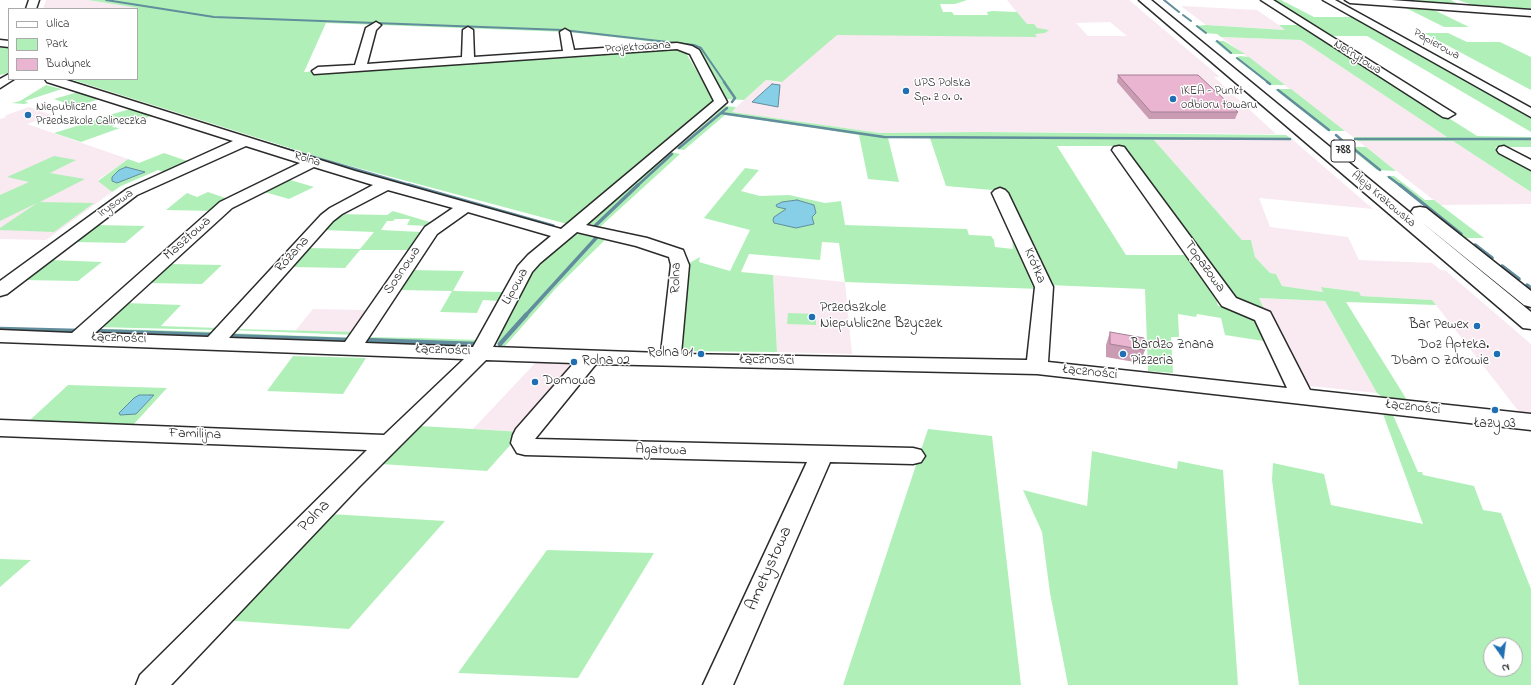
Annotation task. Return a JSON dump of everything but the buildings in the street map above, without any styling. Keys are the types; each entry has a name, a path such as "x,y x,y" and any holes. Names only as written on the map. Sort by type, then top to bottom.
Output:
{"main road":[{"name":"Aleja Krakowska","path":"1144,0 1531,324"},
{"name":"Aleja Krakowska","path":"1156,0 1531,301"}],"street":[{"name":"Nefrytowa","path":"1266,0 1448,114"},
{"name":"Papierowa","path":"1328,0 1531,114"},
{"path":"1350,0 1531,13"},
{"path":"1455,0 1474,9"},
{"path":"1515,12 1531,19"},
{"path":"360,68 371,28 376,25"},
{"path":"468,30 468,60"},
{"path":"565,32 569,53"},
{"name":"Projektowana","path":"318,70 669,46 688,48 695,52 721,102 570,231"},
{"name":"Rolna","path":"54,80 245,141 387,184 466,206 570,231 606,233 641,242 676,254 680,265 670,360"},
{"name":"Irysowa","path":"0,290 132,192 245,141"},
{"name":"Topazowa","path":"1119,150 1229,302 1263,316 1302,396"},
{"path":"1504,150 1531,166"},
{"name":"Masztowa","path":"78,338 226,206 313,162"},
{"name":"Różana","path":"214,342 327,218 336,211 387,184"},
{"name":"Krótka","path":"1000,193 1038,272 1044,292 1037,368"},
{"name":"Sosnowa","path":"352,347 431,231 466,206"},
{"name":"Lipowa","path":"482,352 524,270 534,259 570,231"},
{"name":"Łączności","path":"0,336 214,342 670,360 1037,368 1531,422"},
{"name":"Polna","path":"151,685 350,481 482,352"},
{"name":"Agatowa","path":"591,357 524,434 523,442 525,447 913,456"},
{"name":"Familijna","path":"0,428 389,443"},
{"name":"Ametystowa","path":"718,685 822,454"}],"shaded area":[{"path":"46,0 88,0 139,8 138,8 43,8"},
{"path":"337,0 877,0 1025,36 1036,36 1007,0 1129,0 1220,77 1214,77 1276,134 983,132 880,133 731,112 766,80 781,83 702,44","holes":["1110,22 1127,36 1088,36 1076,23"]},
{"path":"1181,6 1257,10 1286,30 1206,25"},
{"path":"1221,37 1301,40 1447,137 1353,137"},
{"path":"29,107 52,115 27,124 128,159 98,180 112,192 46,240 0,239 0,119 7,117 4,116"},
{"path":"1154,140 1293,140 1373,209 1259,198 1270,227 1348,237 1359,260 1432,263 1441,270 1446,271 1531,344 1531,414 1520,413 1432,300 1361,296 1359,292 1322,287 1323,292 1282,286 1276,274 1270,273 1255,257 1251,240 1242,240"},
{"path":"1358,141 1453,141 1531,192 1531,204 1440,205"},
{"name":"Przedszkole Niepubliczne Bzyczek","path":"773,275 845,282 852,354 777,352"},
{"path":"1258,298 1325,301 1377,393 1301,385"},
{"path":"313,309 366,310 350,332 295,331"},
{"path":"537,361 581,363 522,432 473,429"}],"green space":[{"path":"88,0 967,0 955,4 940,4 943,12 952,12 954,15 988,15 987,12 992,11 1017,12 1027,24 1034,24 1037,28 1049,30 1045,33 1035,34 1037,37 837,35 782,82 766,80 744,100 724,99 697,50 682,45 568,32 326,23 304,72 671,47 681,49 686,53 715,102 571,225 328,160 73,80 138,80 138,8"},
{"path":"1269,0 1281,0 1314,17 1356,17 1531,116 1531,132 1367,36 1326,36"},
{"path":"1383,0 1451,0 1462,6"},
{"path":"1458,0 1531,0 1531,12 1475,6"},
{"path":"1402,6 1430,8 1469,27 1444,27"},
{"path":"1206,25 1285,30 1279,25 1302,25 1477,136 1531,137 1531,147 1495,147 1531,170 1531,192 1453,141 1358,141 1353,137 1447,137 1301,40 1221,37 1217,34 1204,33 1195,26"},
{"path":"1424,33 1448,33 1467,42 1500,42 1531,57 1531,90"},
{"path":"1214,41 1224,41 1245,54 1230,54"},
{"path":"0,44 8,46 8,73 0,75"},
{"path":"1240,56 1249,57 1285,85 1270,85 1235,58"},
{"path":"46,85 62,89 25,101 28,103 12,103 20,101"},
{"path":"1275,89 1291,89 1345,131 1328,131"},
{"path":"78,92 99,99 76,107 54,99"},
{"path":"725,106 736,107 732,112 880,133 983,132 1286,135 1293,140 1154,140 1242,240 1251,240 1255,257 1270,273 1276,274 1282,286 1323,292 1321,287 1359,292 1361,296 1432,300 1436,305 1346,302 1407,400 1383,398 1377,393 1325,301 1259,298 1267,316 1230,297 1191,240 1119,146 1057,146 1126,255 1190,255 1213,287 1218,306 1230,307 1257,317 1270,342 1225,335 1221,318 1197,314 1196,317 1178,314 1179,337 1171,337 1173,373 1148,371 1145,289 1048,285 1003,191 946,186 930,138 888,138 899,182 868,179 859,135 816,128 725,115 684,150 676,149"},
{"path":"130,109 151,116 129,124 106,116"},
{"path":"99,119 115,124 112,127 120,128 81,142 54,133"},
{"path":"1349,147 1366,147 1396,171 1377,170"},
{"path":"671,152 680,154 600,227 589,224"},
{"path":"164,153 190,162 166,173 158,170 121,186 112,192 98,181 128,159 139,163"},
{"path":"54,156 76,160 50,173 85,179 40,202 94,203 54,232 0,230 0,228 37,203 0,221 0,195 29,182 7,177"},
{"path":"745,168 759,170 741,191 760,196 789,195 825,203 841,201 845,225 967,229 969,235 991,236 994,240 995,247 1013,249 1012,238 1017,238 1040,289 845,282 839,243 822,242 820,260 749,254 741,272 773,275 777,352 678,351 684,266 700,257 699,262 730,271 750,230 704,218"},
{"path":"1386,176 1394,176 1425,200 1434,200 1484,238 1465,238"},
{"path":"287,179 314,187 289,199 261,191"},
{"path":"208,192 228,199 213,211 166,210 187,193 197,197"},
{"path":"393,211 433,223 428,226 407,225 410,219 395,219 393,221 387,221 381,230 421,232 408,250 360,250 345,268 291,267 307,248 360,249 374,232 323,230 339,214 387,215"},
{"path":"97,225 145,226 125,243 74,242"},
{"path":"578,232 610,235 558,286 505,346 499,346 497,344 499,338 495,337 535,264 572,233"},
{"path":"51,260 102,262 78,281 23,280"},
{"path":"169,264 222,265 202,284 148,283"},
{"path":"411,270 464,271 453,291 503,292 499,301 483,300 477,313 440,312 452,291 398,290"},
{"path":"126,303 181,305 161,326 219,328 217,330 95,327"},
{"path":"788,313 816,314 816,325 787,324"},
{"path":"116,329 216,332 208,338 90,334 93,330"},
{"path":"230,330 357,332 355,335"},
{"path":"227,333 353,338 346,343 223,339"},
{"path":"364,337 479,340 473,347 360,343"},
{"path":"293,356 366,358 343,394 267,391"},
{"path":"68,385 167,388 133,425 29,421"},
{"path":"1383,414 1393,415 1418,472 1422,472 1423,475 1474,486 1483,510 1501,513 1531,589 1531,685 1299,685 1272,480 1273,463 1324,474 1331,505 1423,524"},
{"path":"420,426 522,432 487,471 381,464"},
{"path":"928,429 992,436 1021,685 843,685"},
{"path":"1092,451 1177,469 1178,461 1223,470 1238,685 1068,685 1050,593 1042,532 1023,490 1087,506"},
{"path":"330,514 445,521 349,629 223,620"},
{"path":"547,550 654,553 578,678 458,673"},
{"path":"0,559 31,560 0,587"}],"water":[{"path":"772,84 780,85 778,107 752,102"},
{"path":"126,167 145,172 117,183 112,181 112,177 119,170"},
{"path":"797,200 814,205 816,213 812,217 814,224 796,228 774,223 774,217 786,209 777,207 776,205 782,202"},
{"path":"139,395 154,395 136,414 120,415 119,413"}],"waterway":[{"path":"106,0 214,17 563,30 694,45 701,48 725,83"},
{"path":"1164,0 1179,12"},
{"path":"1183,15 1191,21"},
{"path":"1197,26 1206,33"},
{"path":"1217,41 1231,53"},
{"path":"1237,58 1269,83"},
{"path":"66,80 72,82"},
{"path":"72,82 85,86"},
{"path":"724,82 735,98 732,102"},
{"path":"1278,90 1329,130"},
{"path":"721,113 727,108"},
{"path":"679,148 721,113"},
{"path":"721,113 884,137 1290,139"},
{"path":"1336,135 1344,142"},
{"path":"252,139 413,186"},
{"path":"1355,139 1531,139"},
{"path":"1354,149 1380,170"},
{"path":"637,186 672,154"},
{"path":"1389,177 1401,186"},
{"path":"409,185 553,226"},
{"path":"595,226 638,185"},
{"path":"1400,185 1461,234"},
{"path":"525,316 597,237"},
{"path":"1475,245 1492,258"},
{"path":"1502,266 1519,279"},
{"path":"1527,285 1531,288"},
{"path":"500,344 526,315"},
{"path":"0,329 79,331"},
{"path":"93,331 212,335"},
{"path":"227,336 348,340"},
{"path":"365,340 475,344"}],"place":[{"name":"UPS Polska Sp. z o. o.","path":"906,91"},
{"name":"IKEA - Punkt odbioru towaru","path":"1173,99"},
{"name":"Niepubliczne Przedszkole Calineczka","path":"28,115"},
{"name":"Przedszkole Niepubliczne Bzyczek","path":"812,317"},
{"name":"Bar Pewex","path":"1477,326"},
{"name":"Rolna 01","path":"701,354"},
{"name":"Bardzo Znana Pizzeria","path":"1123,354"},
{"name":"Doz Apteka. Dbam O Zdrowie","path":"1497,354"},
{"name":"Rolna 02","path":"574,362"},
{"name":"Domowa","path":"535,382"},
{"name":"Łazy 03","path":"1495,410"}]}
